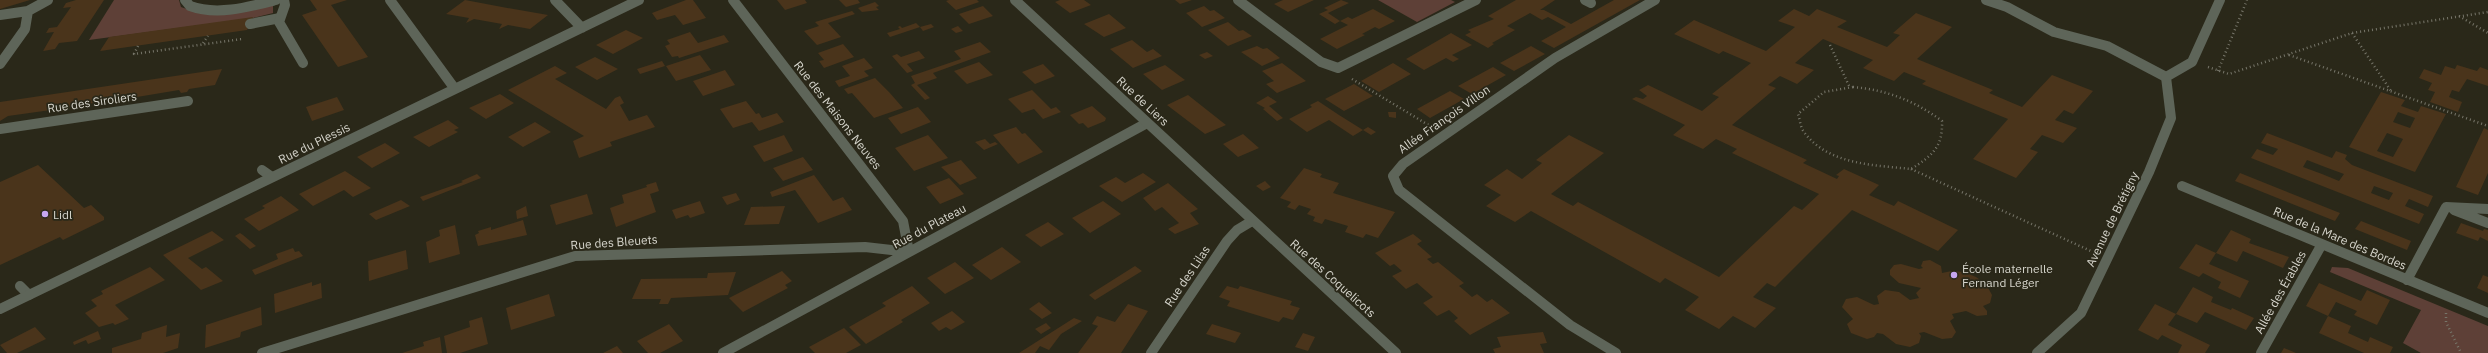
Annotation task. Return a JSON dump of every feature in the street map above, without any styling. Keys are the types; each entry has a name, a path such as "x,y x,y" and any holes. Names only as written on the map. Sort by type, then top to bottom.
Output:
{"street":[{"path":"0,15 28,11 48,0"},
{"path":"185,0 187,4 194,8 214,10 260,5 276,0"},
{"path":"284,0 285,5 279,22 303,63"},
{"path":"390,0 455,89"},
{"path":"554,0 582,28"},
{"name":"Rue du Plessis","path":"0,309 639,0"},
{"name":"Rue des Maisons Neuves","path":"733,0 903,221 909,252"},
{"name":"Rue de Liers","path":"1015,0 1252,221"},
{"path":"1238,0 1321,62 1338,68 1348,65 1476,0"},
{"name":"Allée François Villon","path":"1616,353 1570,325 1399,190 1393,176 1403,164 1444,134 1555,58 1654,0"},
{"path":"1986,0 2007,7 2054,32 2107,46 2166,78 2192,62 2220,0"},
{"path":"0,64 25,29 28,11"},
{"path":"250,24 280,18"},
{"name":"Avenue de Brétigny","path":"2037,353 2081,312 2149,172 2171,118 2166,78"},
{"name":"Rue des Siroliers","path":"0,129 188,101"},
{"name":"Rue du Plateau","path":"723,353 1147,123"},
{"path":"262,170 272,177"},
{"name":"Rue de la Mare des Bordes","path":"2182,186 2488,313"},
{"path":"2446,207 2488,208"},
{"path":"2446,207 2488,223"},
{"path":"2407,280 2446,207"},
{"name":"Rue des Lilas","path":"1151,353 1227,241 1237,230 1252,221"},
{"name":"Rue des Coquelicots","path":"1252,221 1396,353"},
{"name":"Allée des Érables","path":"2261,353 2322,244"},
{"name":"Rue des Bleuets","path":"262,353 575,256 865,246 909,252"},
{"path":"20,286 29,295"}],"path":[{"path":"2218,71 2247,0"},
{"path":"2192,62 2229,74 2352,33 2488,12"},
{"path":"2457,16 2488,33"},
{"path":"2352,33 2392,92"},
{"path":"203,44 208,36"},
{"path":"138,46 134,54 248,38"},
{"path":"1830,45 1850,88"},
{"path":"2288,54 2488,126"},
{"path":"1338,68 1354,80 1444,134"},
{"path":"1911,169 1930,157 1941,145 1944,136 1942,121 1914,101 1868,89 1835,89 1823,93 1808,104 1798,114 1803,131 1818,145 1835,156 1868,165 1911,169 2107,258"},
{"path":"2445,296 2446,322 2461,353"}],"shaded area":[{"path":"114,0 179,0 181,7 195,12 273,5 273,13 253,18 89,40"},
{"path":"1378,0 1451,0 1455,2 1417,22"},
{"path":"2332,267 2348,268 2488,326 2488,353 2421,353 2403,343 2421,310 2330,272"}],"building":[{"path":"0,0 30,0 0,9"},
{"path":"76,0 104,0 77,41 59,43 55,49 43,51 54,32 46,33 49,28 57,27 71,7 63,8 66,3"},
{"path":"310,0 347,0 331,5 368,57 338,67 302,15 317,10"},
{"path":"465,0 548,15 530,29 508,25 499,29 502,24 474,19 466,23 469,18 446,14"},
{"path":"686,0 693,0 706,18 683,25 675,15 657,20 652,13"},
{"path":"777,0 805,0 807,3 785,10"},
{"path":"839,0 858,0 860,3 846,7"},
{"path":"977,0 979,2 956,10 946,1"},
{"path":"1060,0 1084,0 1091,5 1070,13 1055,2"},
{"path":"1175,0 1192,0 1180,4"},
{"path":"1283,0 1314,0 1288,12 1274,4"},
{"path":"1341,0 1349,3 1328,13 1340,21 1335,24 1319,14 1328,10 1324,8"},
{"path":"1516,0 1555,0 1540,10 1544,10 1571,24 1614,0 1640,0 1554,48 1541,41 1566,27 1548,17 1542,20 1530,13 1507,26 1515,30 1492,43 1494,44 1488,48 1465,35 1471,32 1468,30 1494,19 1488,16"},
{"path":"875,2 879,6 876,7 879,10 862,12 858,8"},
{"path":"983,6 993,16 969,24 959,14"},
{"path":"1204,6 1210,11 1214,10 1225,18 1202,27 1186,13"},
{"path":"1373,9 1395,21 1379,29 1375,27 1362,34 1365,35 1337,49 1320,39 1348,25 1340,21 1348,17 1352,19"},
{"path":"1794,9 1809,16 1817,9 1847,21 1837,27 1887,47 1900,35 1893,33 1916,13 1952,27 1917,59 1993,90 1989,93 2022,107 2052,75 2093,91 2073,114 2064,110 2055,120 2077,128 2063,143 2042,135 2030,149 2038,152 2016,178 1973,159 2008,119 1922,84 1926,81 1904,72 1894,81 1863,68 1873,60 1823,39 1795,63 1814,70 1797,84 1780,76 1768,85 1776,88 1732,125 1807,160 1803,163 1837,179 1839,176 1836,175 1844,169 1879,185 1869,195 1894,206 1898,201 1958,230 1938,251 1852,210 1775,287 1767,283 1753,297 1776,308 1755,328 1733,316 1719,329 1685,310 1699,297 1665,278 1660,283 1531,211 1515,222 1486,206 1501,195 1484,185 1507,169 1522,179 1542,163 1536,160 1569,135 1604,153 1551,194 1573,206 1578,202 1719,277 1794,206 1802,210 1819,194 1732,153 1737,149 1716,139 1703,149 1673,135 1685,125 1632,99 1636,97 1643,99 1647,96 1639,90 1648,85 1702,111 1719,97 1712,94 1751,63 1723,51 1719,54 1674,34 1694,20 1766,51 1795,27 1778,21"},
{"path":"852,11 855,14 828,23 841,37 817,45 804,31 819,26 815,22"},
{"path":"1109,14 1126,28 1104,37 1084,24"},
{"path":"253,17 247,30 100,51 109,37"},
{"path":"1228,22 1239,31 1243,30 1252,36 1228,46 1208,30"},
{"path":"916,23 920,27 890,37 887,33 900,29 898,27 900,26 902,28"},
{"path":"931,24 934,27 923,31 920,27"},
{"path":"958,26 963,31 956,33 951,29"},
{"path":"626,30 643,38 613,54 596,45"},
{"path":"690,32 698,43 724,35 729,42 679,58 678,56 672,57 665,46 670,44 667,40"},
{"path":"1451,33 1472,45 1452,55 1459,59 1453,62 1446,58 1424,70 1406,59"},
{"path":"1132,40 1147,52 1153,49 1162,56 1133,68 1110,49"},
{"path":"980,42 991,52 933,73 937,78 917,85 930,98 925,100 911,85 915,83 911,76 961,59 954,51"},
{"path":"843,44 854,57 824,68 819,61 824,60 818,53"},
{"path":"1257,46 1263,49 1267,48 1280,58 1262,66 1241,52"},
{"path":"1531,46 1545,54 1514,71 1500,63"},
{"path":"919,51 925,58 907,64 913,71 907,73 892,56 897,54 901,57"},
{"path":"1207,52 1213,56 1205,59 1199,55"},
{"path":"700,55 711,70 676,81 666,66"},
{"path":"595,57 618,69 597,80 575,67"},
{"path":"864,58 873,68 864,71 869,76 839,87 835,81 850,76 842,66"},
{"path":"662,61 665,66 640,74 637,69"},
{"path":"979,62 993,75 967,84 954,71"},
{"path":"1282,63 1306,81 1277,93 1266,84 1274,81 1262,71"},
{"path":"1393,63 1411,74 1379,92 1361,81"},
{"path":"1043,64 1055,76 1035,84 1022,72"},
{"path":"1165,65 1185,80 1162,90 1143,74"},
{"path":"2457,65 2477,71 2480,67 2488,70 2488,86 2467,79 2459,92 2452,90 2449,97 2462,102 2458,112 2430,102 2435,92 2428,90 2432,83 2419,78 2424,69 2441,75 2445,66 2455,69"},
{"path":"555,66 567,73 555,79 606,109 615,98 620,96 624,103 620,105 629,121 647,115 655,127 610,142 612,146 579,158 573,141 584,136 508,90"},
{"path":"1493,67 1506,75 1472,94 1458,86"},
{"path":"222,69 215,85 189,89 187,92 181,93 179,90 131,98 118,103 121,99 68,107 63,112 59,112 58,109 8,116 0,121 0,102"},
{"path":"725,70 735,85 703,96 693,81"},
{"path":"875,78 903,108 874,118 852,93 848,94 844,89"},
{"path":"1354,84 1373,96 1344,111 1325,99"},
{"path":"1032,90 1051,109 1056,107 1061,112 1043,119 1034,109 1022,113 1008,99"},
{"path":"1450,91 1464,99 1430,118 1417,109"},
{"path":"2381,92 2405,100 2401,106 2418,112 2421,106 2446,114 2415,172 2349,147","holes":["2398,112 2415,118 2410,128 2393,122","2387,133 2403,139 2393,157 2377,151"]},
{"path":"500,94 514,103 486,119 469,108"},
{"path":"1188,95 1226,125 1205,134 1167,105"},
{"path":"1268,96 1277,102 1269,106 1283,118 1277,121 1263,109 1265,108 1256,103"},
{"path":"337,97 344,110 312,121 306,107"},
{"path":"746,101 756,114 759,113 762,118 777,113 784,122 759,131 752,122 733,128 720,109"},
{"path":"1318,101 1363,130 1353,136 1329,120 1307,132 1289,119 1312,107 1310,105"},
{"path":"1092,106 1106,118 1105,121 1088,128 1083,123 1079,124 1070,115"},
{"path":"918,107 931,122 901,134 888,118"},
{"path":"1388,112 1396,112 1396,118 1389,117"},
{"path":"448,120 459,128 454,130 458,132 429,147 413,137"},
{"path":"535,122 551,132 523,147 508,137"},
{"path":"1016,127 1022,134 1025,133 1043,152 1018,164 993,135"},
{"path":"1368,127 1376,132 1371,135 1363,130"},
{"path":"2484,128 2488,130 2488,173 2478,195 2456,187"},
{"path":"2267,133 2332,158 2336,151 2347,155 2345,159 2352,165 2433,196 2428,207 2409,199 2405,206 2424,214 2419,224 2251,158 2257,149 2273,155 2278,149 2261,143","holes":["2307,160 2325,167 2344,174 2339,181 2303,167","2374,186 2393,193 2389,200 2371,193"]},
{"path":"1243,134 1259,148 1238,157 1223,144"},
{"path":"784,135 793,151 764,162 753,146"},
{"path":"928,135 948,158 914,171 895,148"},
{"path":"985,139 990,144 995,142 998,144 984,150 975,142"},
{"path":"385,143 400,153 372,168 357,157"},
{"path":"803,157 813,170 783,181 773,168"},
{"path":"961,160 977,178 960,185 941,167"},
{"name":"Lidl","path":"38,165 84,208 91,205 104,217 104,220 63,240 60,237 0,265 0,182"},
{"path":"1304,168 1322,174 1320,177 1339,183 1333,193 1395,212 1378,238 1366,234 1363,238 1345,232 1348,226 1325,219 1322,224 1313,221 1315,217 1307,214 1311,209 1299,205 1295,210 1287,207 1291,202 1280,198"},
{"path":"345,171 371,188 353,197 344,190 313,206 299,194"},
{"path":"1143,173 1156,182 1122,202 1099,186 1116,177 1125,183"},
{"path":"2240,173 2340,213 2335,221 2235,181"},
{"path":"477,174 481,178 423,201 420,197 463,182 461,181"},
{"path":"814,175 833,201 843,197 852,210 818,223 795,190 772,197 770,192"},
{"path":"949,178 964,194 940,204 926,187"},
{"path":"1265,181 1271,187 1263,191 1256,186"},
{"path":"656,182 659,191 650,194 656,212 616,227 610,208 624,203 622,195 647,187 646,185"},
{"path":"1168,183 1198,209 1190,213 1199,224 1175,234 1168,229 1179,223 1162,207 1155,211 1143,198"},
{"path":"736,193 740,200 727,205 722,197"},
{"path":"587,194 593,214 556,225 550,205"},
{"path":"281,196 299,210 259,231 244,219 265,208 262,206"},
{"path":"401,200 410,206 376,220 369,214"},
{"path":"700,201 705,213 690,218 688,215 676,219 672,210"},
{"path":"1103,201 1121,214 1090,233 1072,218"},
{"path":"526,206 528,216 517,219 516,211"},
{"path":"785,206 779,224 744,225 751,207"},
{"path":"523,220 527,235 478,246 475,235 479,233 478,231 491,227 491,230"},
{"path":"2361,221 2411,241 2407,250 2355,229"},
{"path":"1048,222 1064,234 1041,247 1025,235"},
{"path":"2461,223 2483,231 2484,229 2488,230 2488,241 2480,237 2478,241 2456,233"},
{"path":"455,225 460,254 429,263 426,242 440,236 439,230"},
{"path":"2231,230 2251,239 2249,243 2289,257 2283,268 2243,251 2237,262 2216,253"},
{"path":"212,231 224,240 188,258 202,269 206,267 223,281 201,290 163,255"},
{"path":"240,233 256,246 250,249 235,236"},
{"path":"1413,234 1422,241 1417,244 1432,257 1427,259 1433,264 1438,262 1464,283 1459,286 1472,297 1477,294 1487,302 1492,299 1510,313 1470,335 1454,321 1458,318 1449,310 1437,316 1423,303 1433,297 1417,283 1406,289 1392,276 1402,271 1394,264 1390,266 1375,253"},
{"path":"2196,244 2216,253 2209,264 2249,281 2240,298 2218,288 2221,282 2203,273 2199,277 2179,268"},
{"path":"1002,247 1021,262 991,280 972,265"},
{"path":"293,248 295,252 299,251 303,256 255,275 252,270 278,259 276,254"},
{"path":"406,250 408,269 369,281 368,261"},
{"path":"1930,260 1941,266 1942,273 1952,271 1964,272 1976,277 1986,284 1992,295 1990,303 1983,306 1987,311 1987,315 1977,316 1966,311 1952,314 1954,318 1950,321 1956,332 1952,338 1942,339 1924,332 1919,333 1921,336 1919,343 1910,347 1896,344 1883,334 1877,333 1874,337 1867,339 1851,333 1847,324 1853,319 1842,307 1846,299 1857,297 1874,305 1879,304 1877,296 1885,290 1899,292 1910,300 1919,298 1916,293 1921,288 1899,283 1890,275 1890,270 1894,265 1901,264 1919,269 1923,268 1921,266 1923,261"},
{"path":"955,262 974,278 945,294 927,278"},
{"path":"1135,266 1142,271 1095,300 1089,295"},
{"path":"150,267 165,280 115,305 129,319 115,325 113,323 99,327 85,313 97,306 91,300 103,294 101,291"},
{"path":"782,271 792,281 785,285 788,288 743,312 729,298"},
{"path":"736,272 728,295 671,298 668,304 659,304 661,299 632,299 641,279 707,278 708,273"},
{"path":"2483,275 2488,277 2488,293 2477,288"},
{"path":"312,282 312,286 321,283 322,298 275,313 274,294"},
{"path":"2319,283 2361,301 2367,290 2390,300 2377,325 2354,315 2357,311 2336,302 2328,316 2306,306"},
{"path":"912,286 930,303 901,320 903,322 866,344 849,327 886,306 882,303"},
{"path":"1227,286 1238,289 1240,286 1292,301 1290,305 1300,308 1293,320 1283,317 1279,322 1227,306 1230,301 1219,297"},
{"path":"2193,287 2213,297 2211,302 2231,310 2232,308 2254,318 2246,330 2205,312 2197,323 2176,314"},
{"path":"549,294 555,316 511,330 506,308"},
{"path":"1039,302 1052,313 1042,319 1029,309"},
{"path":"1128,304 1148,311 1121,353 1078,353 1098,326 1092,324 1097,316 1115,322"},
{"path":"2155,304 2176,314 2168,325 2210,345 2205,353 2178,353 2182,345 2162,335 2158,340 2138,330"},
{"path":"261,307 262,325 241,332 240,337 205,348 206,325"},
{"path":"952,311 965,322 951,330 946,327 939,331 931,323"},
{"path":"2328,316 2351,326 2348,333 2368,342 2370,337 2393,347 2390,353 2364,353 2319,333"},
{"path":"482,317 488,344 460,353 447,353 444,336 470,327 469,321"},
{"path":"1074,318 1082,321 1061,334 1049,350 1040,346 1035,353 1019,353"},
{"path":"1046,323 1051,328 1041,334 1035,329"},
{"path":"669,324 683,341 660,353 648,353 637,341"},
{"path":"1212,324 1241,333 1235,343 1206,334"},
{"path":"167,325 166,337 180,333 178,348 163,353 112,353 112,348 141,339 142,333"},
{"path":"35,327 46,339 17,353 7,353 0,345"},
{"path":"844,328 861,345 846,353 815,353 809,347"},
{"path":"98,331 101,339 88,344 86,340 74,345 73,342"},
{"path":"1543,332 1547,343 1540,344 1544,353 1495,353 1493,349 1501,347 1497,337"},
{"path":"1303,333 1315,337 1308,351 1295,347"},
{"path":"440,337 442,353 402,353 424,346 423,342"},
{"path":"617,346 623,353 603,353"},
{"path":"2284,348 2296,353 2281,353"}],"place":[{"name":"Lidl","path":"45,214"},
{"name":"École maternelle Fernand Léger","path":"1954,275"}]}
